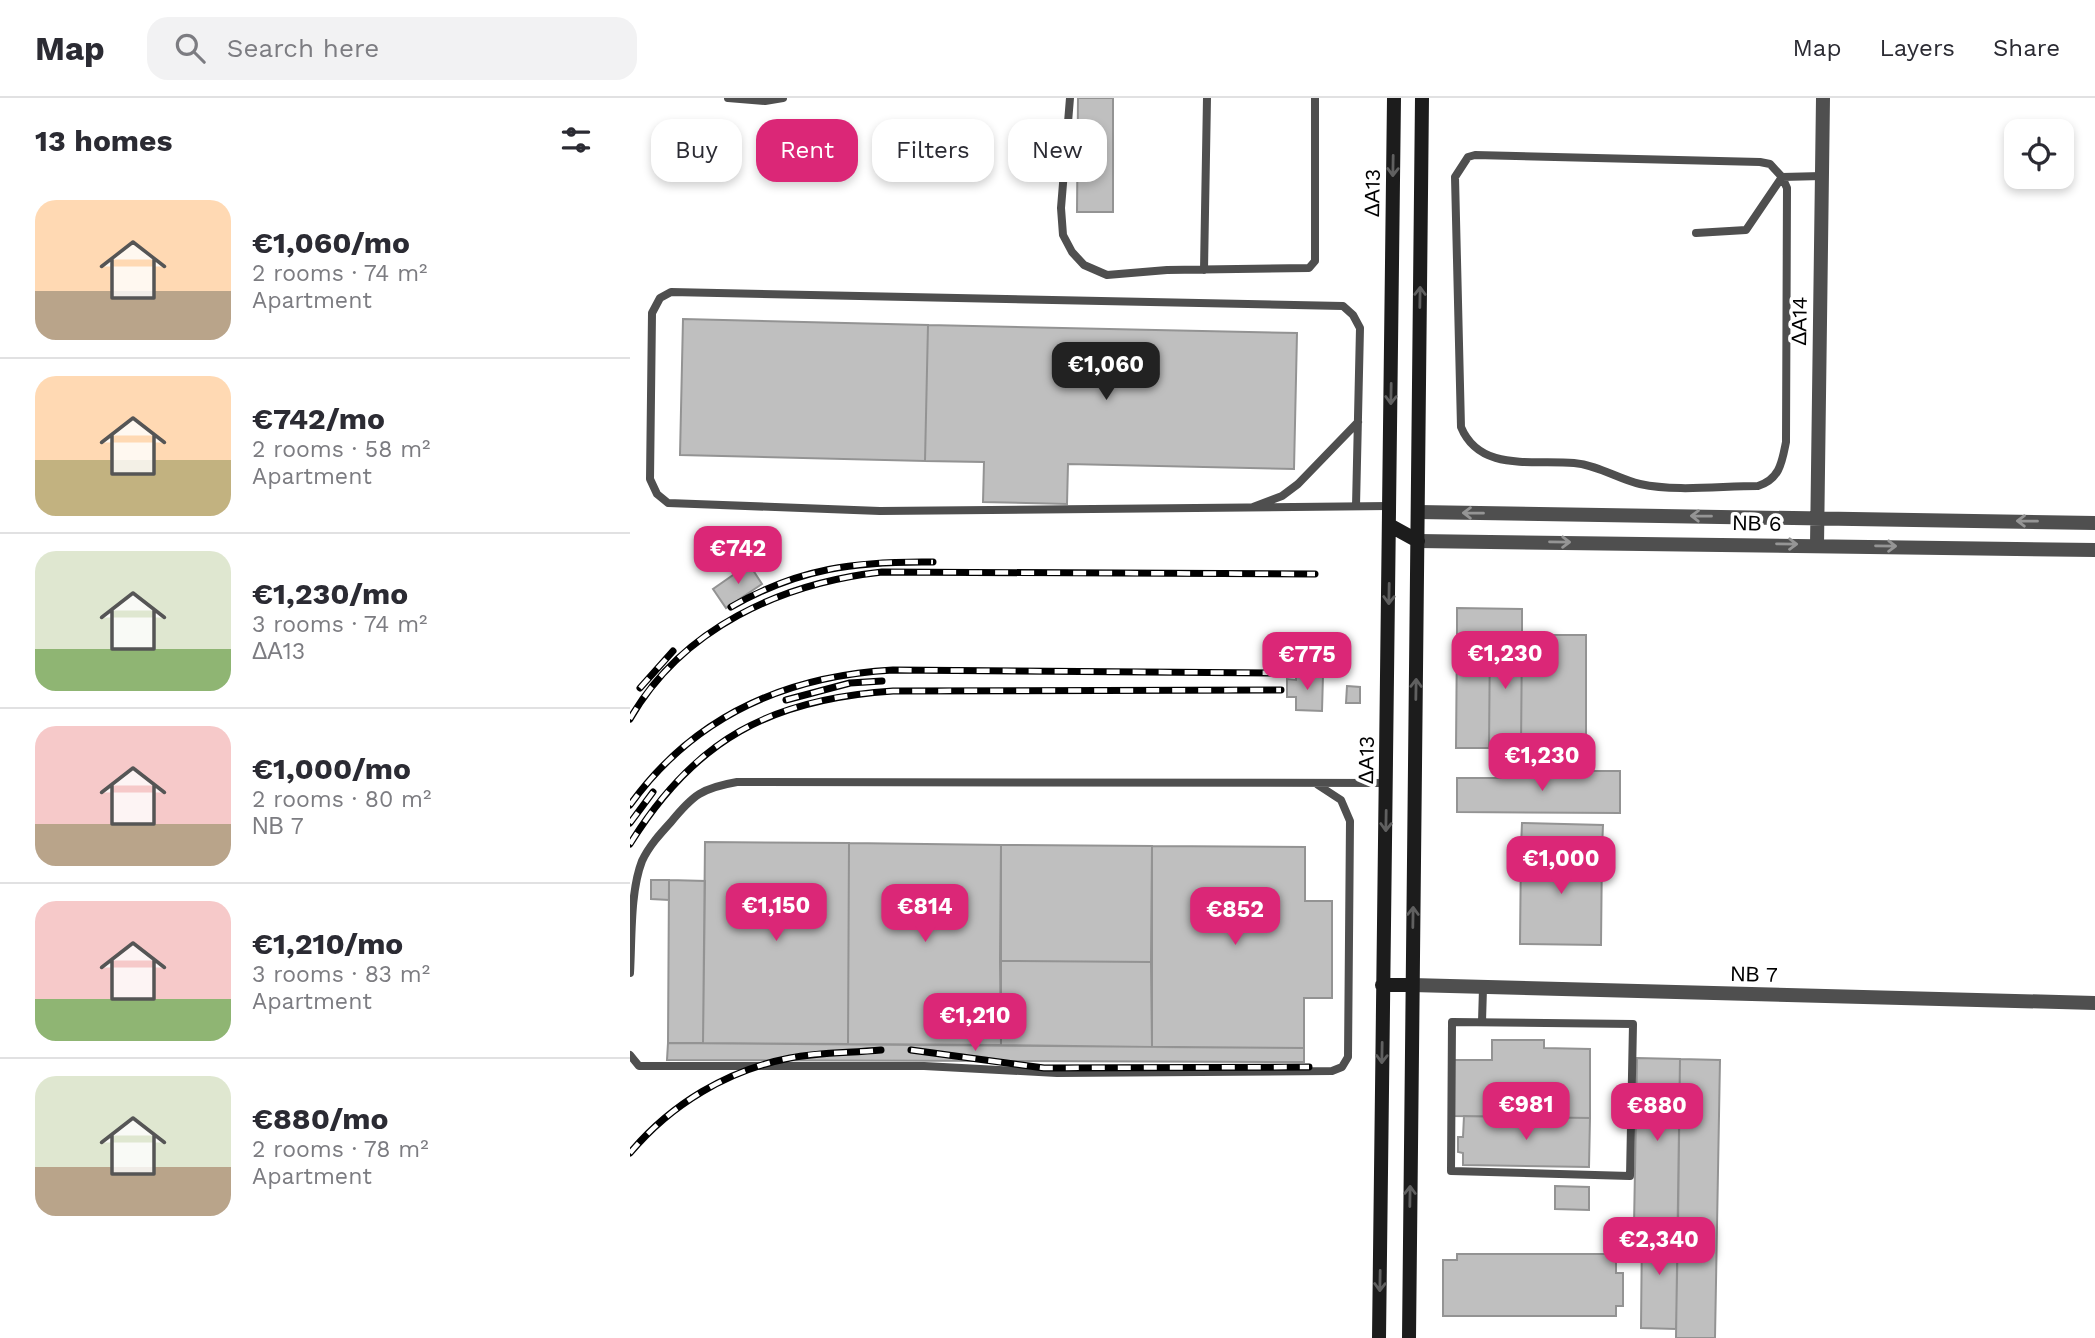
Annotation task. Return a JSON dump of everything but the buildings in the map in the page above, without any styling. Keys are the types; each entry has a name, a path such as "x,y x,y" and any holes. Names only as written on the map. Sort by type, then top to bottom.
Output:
{"street":[{"name":"ΔΑ13","path":"1379,1338 1394,98"},
{"path":"1409,1338 1422,98"},
{"name":"ΔΑ14","path":"1817,545 1823,98"},
{"path":"1390,525 1418,512"},
{"name":"ΝΒ 6","path":"1418,512 2095,523"},
{"path":"1390,525 1418,541"},
{"name":"ΝΒ 6","path":"1418,541 2095,550"},
{"path":"1382,985 1412,985"},
{"name":"ΝΒ 7","path":"1412,985 2095,1003"}],"lane":[{"path":"727,98 765,101 783,98"},
{"path":"1070,98 1061,208 1063,235 1072,252 1084,265 1107,275 1309,268 1315,261 1315,98"},
{"path":"1204,270 1208,98"},
{"path":"1782,177 1787,188 1786,442 1782,465 1768,483 1758,486 1643,485 1576,463 1507,461 1491,457 1466,440 1461,427 1455,177 1468,157 1475,155 1760,162 1770,164 1782,177 1822,176"},
{"path":"1696,233 1746,230 1782,177"},
{"path":"1356,506 1360,328 1353,315 1343,306 671,292 660,299 652,313 650,479 657,494 668,503 880,511 1390,506"},
{"path":"1248,509 1282,496 1298,484 1358,422"},
{"path":"630,973 635,889 641,862 654,841 694,795 713,786 737,782 1318,785 1386,783"},
{"path":"630,1055 639,1066 924,1066 1057,1073 1332,1071 1342,1067 1348,1057 1350,821 1340,800 1318,785"},
{"path":"1482,1023 1483,988"},
{"path":"1452,1022 1482,1023 1633,1024 1630,1175 1451,1171 1452,1022"}],"railway":[{"path":"731,607 780,583 804,575 879,563 933,562"},
{"path":"630,719 652,687 677,659 706,635 772,599 845,578 882,572 1315,574"},
{"path":"640,688 673,651"},
{"path":"630,805 655,774 683,747 713,725 745,706 816,681 893,670 1281,673"},
{"path":"786,700 850,683 882,681"},
{"path":"630,844 681,777 710,752 740,731 773,715 810,704 893,691 1281,690"},
{"path":"630,823 653,792"},
{"path":"630,1153 664,1119 723,1080 767,1064 801,1056 881,1050"},
{"path":"911,1050 1044,1068 1309,1067"}]}
